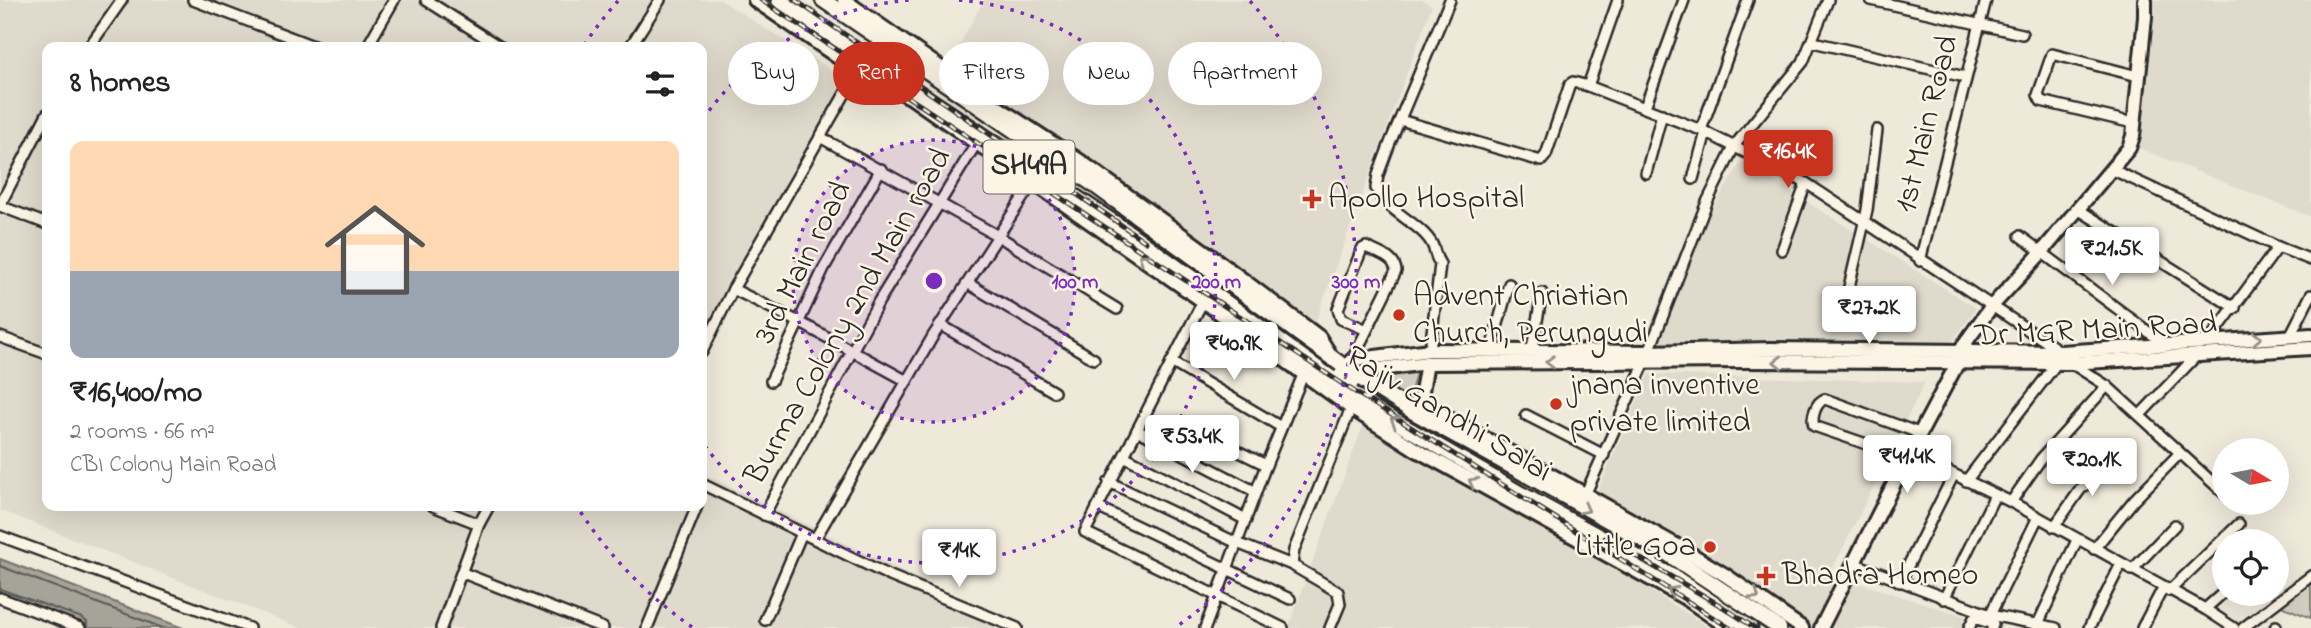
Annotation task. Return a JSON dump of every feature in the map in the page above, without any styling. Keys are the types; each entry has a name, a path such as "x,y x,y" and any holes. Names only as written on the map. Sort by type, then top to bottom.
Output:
{"main road":[{"name":"Rajiv Gandhi Salai","path":"779,0 839,42"},
{"name":"Rajiv Gandhi Salai","path":"823,0 1198,253 1332,358 1665,552 1779,628"},
{"name":"Rajiv Gandhi Salai","path":"925,102 969,126 1125,230 1206,296 1374,409 1521,494 1677,579 1750,628"},
{"path":"969,126 982,108"}],"street":[{"path":"93,42 122,0"},
{"path":"192,0 303,42"},
{"path":"371,42 394,0"},
{"path":"426,0 491,42"},
{"path":"633,42 660,0"},
{"path":"755,0 833,54"},
{"path":"844,0 988,101 1080,161 1198,253"},
{"path":"1430,349 1440,264 1434,256 1432,243 1385,201 1376,188 1378,175 1450,0"},
{"path":"1583,84 1618,0"},
{"path":"1645,107 1684,0"},
{"path":"1693,179 1704,131 1748,0"},
{"path":"1585,495 1647,357 1707,202 1735,145 1798,70 1813,42 1828,0"},
{"path":"1871,0 2021,34"},
{"name":"1st Main Road","path":"1920,261 1986,0"},
{"path":"1821,628 1958,358 1991,307 2041,253 2129,148 2146,17 2145,0"},
{"path":"1813,42 1965,77"},
{"path":"2133,123 2041,101 2038,95 2052,54 2138,76"},
{"path":"1400,120 1541,161 1546,155 1570,84 1573,82 1704,131 1806,183 1991,307 2063,359 2107,386 2212,483"},
{"path":"925,103 976,144 1206,296 1303,375 1351,408 1415,449 1589,547 1627,565 1730,628"},
{"path":"707,342 733,289 838,105"},
{"path":"1646,173 1662,114"},
{"path":"42,124 0,205 42,223"},
{"path":"1849,287 1864,222 1877,130"},
{"path":"820,136 998,236 1117,309"},
{"name":"Burma Colony 2nd Main road","path":"764,515 879,301 976,144"},
{"name":"3rd Main road","path":"771,381 824,268 881,169"},
{"path":"2111,169 2311,260"},
{"path":"815,539 906,381 1032,182"},
{"path":"1782,250 1806,183"},
{"path":"2076,208 2235,308"},
{"path":"2020,236 2166,345"},
{"path":"1341,386 1396,271 1391,260 1366,247 1362,249 1338,309 1341,319 1367,330"},
{"path":"2140,415 2210,341 2278,247"},
{"path":"969,284 1094,359"},
{"path":"1491,349 1509,284"},
{"path":"733,289 906,381"},
{"path":"1532,349 1542,293"},
{"path":"2290,336 2311,295"},
{"path":"1206,296 1085,532 1283,628"},
{"path":"941,325 1054,393"},
{"name":"Dr MGR Main Road","path":"2063,359 2166,345 2311,335"},
{"path":"0,337 42,352"},
{"name":"Dr MGR Main Road","path":"1351,368 1372,370 1427,363 1647,357 1770,349 1958,358 2063,359 2311,348"},
{"name":"Dr MGR Main Road","path":"1351,368 1430,349 1532,349 1647,357"},
{"path":"1966,481 2063,359"},
{"path":"1171,362 1281,427"},
{"path":"1427,363 1418,408 1656,534 1715,569 1802,628"},
{"path":"1205,628 1303,375"},
{"path":"2011,502 2041,459 2107,386"},
{"path":"1919,433 1825,399 1819,404 1812,422 1814,426 1908,456 2011,502 2205,608 2234,628"},
{"path":"1292,565 1294,550 1351,408"},
{"path":"1526,415 1604,455"},
{"path":"1137,430 1256,492"},
{"path":"1199,432 1266,465"},
{"path":"2094,549 2134,500 2179,454"},
{"path":"1124,456 1246,520"},
{"path":"2054,527 2080,490 2115,456"},
{"path":"1900,582 1953,476"},
{"path":"1109,482 1237,543 1292,565 1338,592 1340,604 1330,628"},
{"path":"707,490 890,576 1017,628"},
{"path":"1944,599 1995,495"},
{"path":"1097,507 1290,598"},
{"path":"446,511 479,524"},
{"path":"441,628 486,511"},
{"path":"647,628 695,511"},
{"path":"1990,615 2038,517"},
{"path":"2142,628 2166,589 2239,524"},
{"path":"2132,570 2175,525"},
{"path":"765,620 802,533"},
{"path":"0,536 249,628"},
{"path":"2038,624 2077,540"},
{"path":"1853,563 1990,615 2056,628"},
{"path":"2089,628 2121,564"},
{"path":"463,573 603,628"},
{"path":"2243,628 2311,576"},
{"path":"0,598 80,628"},
{"path":"2205,608 2212,602"},
{"path":"1969,628 1974,618 1993,624 1992,628"}],"shaded area":[{"path":"0,0 721,0 787,42 728,42 728,105 819,105 819,62 833,71 833,105 838,105 707,351 707,42 42,42 42,511 707,511 707,475 1019,628 301,628 0,510"},
{"path":"984,0 1422,0 1432,5 1315,323 1205,240 1002,105 1049,105 1049,42 961,42"},
{"path":"2153,0 2311,0 2311,217 2131,145"},
{"path":"1742,161 1976,308 1947,349 1659,343 1710,213"},
{"path":"1416,373 1408,403 1375,378"},
{"path":"1649,374 1925,382 1830,574 2003,628 1817,628 1596,495"},
{"path":"1368,412 1710,628 1288,628"},
{"path":"2311,581 2311,618 2281,606 2289,606 2289,599"}],"water":[{"path":"0,559 183,628 89,628 0,595"}],"railway":[{"path":"761,0 1344,385 1730,628"},
{"path":"795,0 1146,242"},
{"path":"1605,538 1755,628"}],"place":[{"name":"Apollo Hospital","path":"1312,199"},
{"name":"Advent Chriatian Church, Perungudi","path":"1399,315"},
{"name":"jnana inventive private limited","path":"1556,404"},
{"name":"Little Goa","path":"1710,547"},
{"name":"Bhadra Homeo","path":"1766,576"}]}
